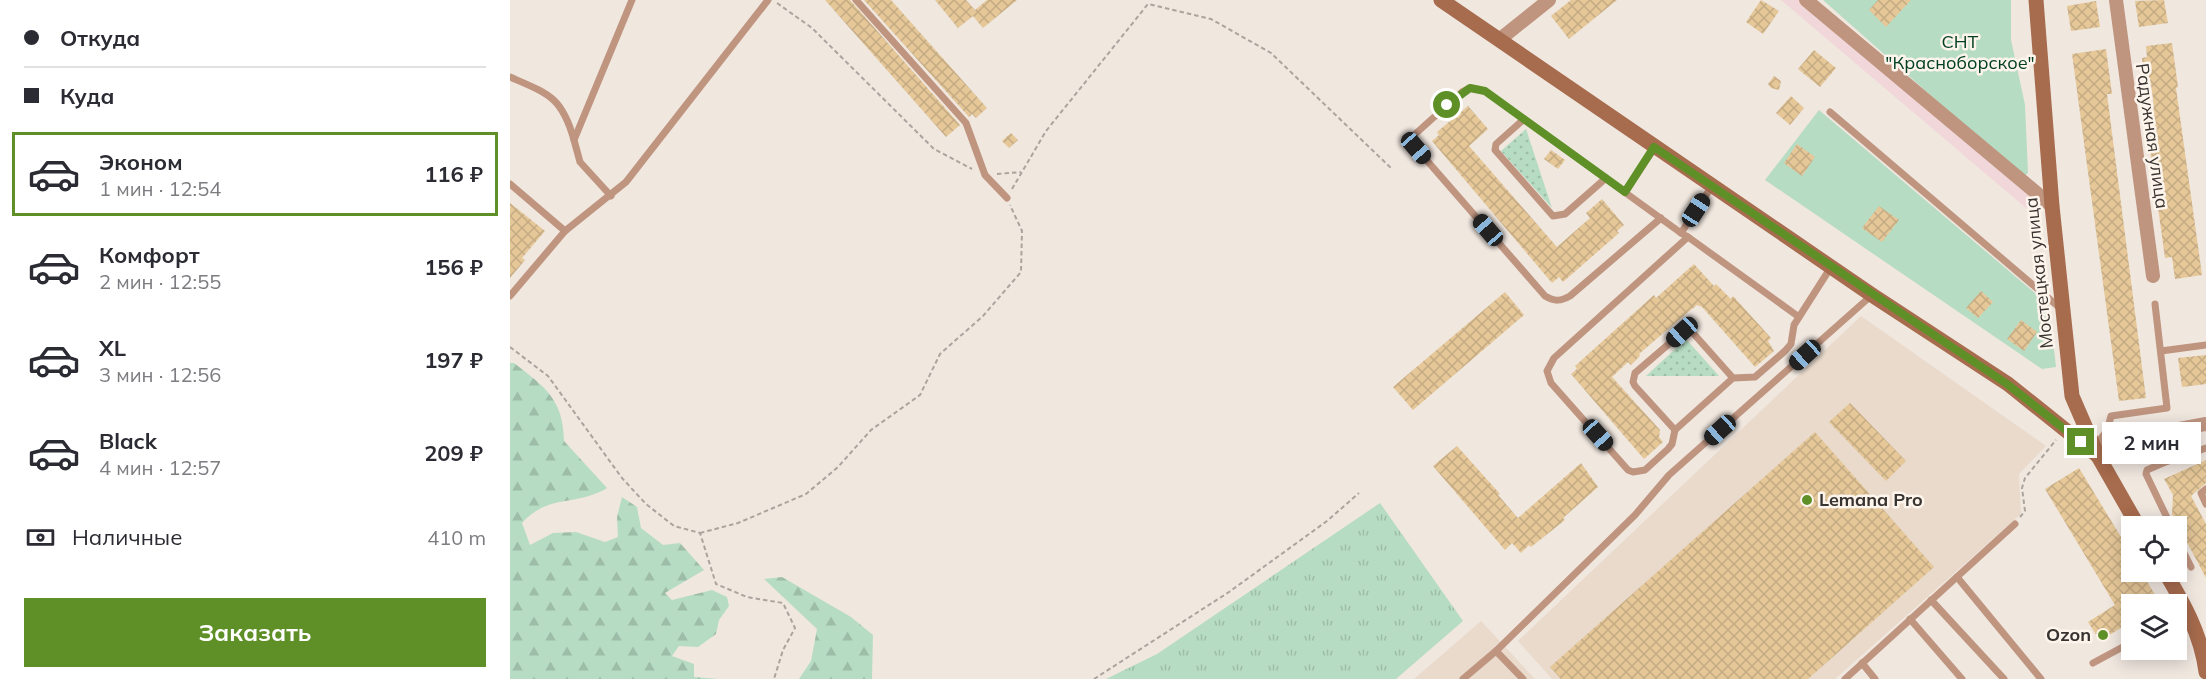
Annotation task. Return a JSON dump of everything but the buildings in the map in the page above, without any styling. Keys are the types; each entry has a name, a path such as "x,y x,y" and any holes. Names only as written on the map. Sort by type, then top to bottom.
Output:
{"street":[{"path":"1441,0 2098,448 2206,424"},
{"path":"1499,40 1549,0"},
{"path":"1806,0 2052,206"},
{"name":"Мостецкая улица","path":"2036,0 2052,206 2072,396 2133,516"},
{"name":"Радужная улица","path":"2116,0 2153,276"},
{"path":"2187,619 2202,640 2206,672"}],"lane":[{"path":"574,140 632,0"},
{"path":"510,296 565,231 626,182 768,0"},
{"path":"856,0 966,123 985,176 1007,198"},
{"path":"510,77 551,95 568,118 580,162 611,196"},
{"path":"1661,218 1570,296 1562,300 1552,300 1545,296 1413,142 1417,132 1470,88 1485,91 1799,317"},
{"path":"1830,112 2062,310"},
{"path":"1524,119 1496,144 1495,150 1553,216 1565,213 1606,178"},
{"path":"1625,192 1654,147"},
{"path":"510,184 565,231"},
{"path":"1682,232 1712,186"},
{"path":"1688,237 1554,358 1547,370 1551,383 1634,472 1645,470 1668,449 1672,444 1674,430 1733,378 1755,377 1785,351 1791,344 1794,325 1831,267"},
{"path":"1463,679 1496,651 1635,515 1670,475 1872,295"},
{"path":"2155,304 2167,408 2111,416 2107,431 2098,448 2116,455 2154,448 2163,463"},
{"path":"1674,430 1633,382 1635,373 1682,332 1689,330 1733,378"},
{"path":"2161,351 2206,345"},
{"path":"2166,516 2146,474 2147,470 2206,447"},
{"path":"2206,489 2201,493 2206,504"},
{"path":"1845,679 2015,525"},
{"path":"2187,559 2191,567"},
{"path":"1957,577 2041,679"},
{"path":"1931,600 2004,679"},
{"path":"1910,619 1962,679"},
{"path":"2092,663 2121,648"},
{"path":"1496,651 1522,679"},
{"path":"1862,663 1875,679"}],"path":[{"path":"773,0 813,28 934,149 985,176 1021,172"},
{"path":"510,347 548,376 622,478 645,504 674,525 700,533 738,524 806,494 838,467 871,430 920,395 940,354 983,316 1021,272 1022,231 1007,198 1046,131 1148,4 1211,19 1271,53 1392,170"},
{"path":"2015,525 2025,511 2022,488 2025,478 2056,439"},
{"path":"1094,679 1229,592 1327,521 1359,493"},
{"path":"700,533 716,584 747,597 783,603 795,628 783,650 774,679"}],"shaded area":[{"path":"1781,0 1800,0 2034,198 2026,208"},
{"path":"1861,316 2046,446 2019,474 2021,514 1835,679 1552,679 1518,641"},
{"path":"1481,621 1535,679 1414,679"}],"green space":[{"name":"СНТ \"Красноборское\"","path":"1823,0 2011,0 2011,40 2025,105 2028,173 2023,177"},
{"path":"1819,110 2049,305 2056,367 2042,369 1765,180"},
{"path":"1526,129 1552,208 1501,151"},
{"path":"1686,339 1719,376 1646,376"},
{"path":"510,363 514,363 551,396 560,415 564,441 607,488 596,494 553,504 532,514 522,523 530,545 553,533 576,532 605,542 618,537 617,517 622,497 637,507 641,528 663,545 680,543 704,570 665,593 672,600 712,590 727,597 729,606 719,620 716,634 698,647 679,646 672,656 694,664 694,677 719,679 510,679"},
{"path":"1380,503 1463,621 1396,679 1106,679 1157,654"},
{"path":"782,577 851,617 873,635 872,679 799,679 811,661 817,629 764,579"}],"place":[{"name":"Lemana Pro","path":"1807,500"},
{"name":"Ozon","path":"2103,635"}],"route":[{"path":"1447,105 1470,88 1485,91 1625,192 1654,147 2007,384 2081,442"}]}
